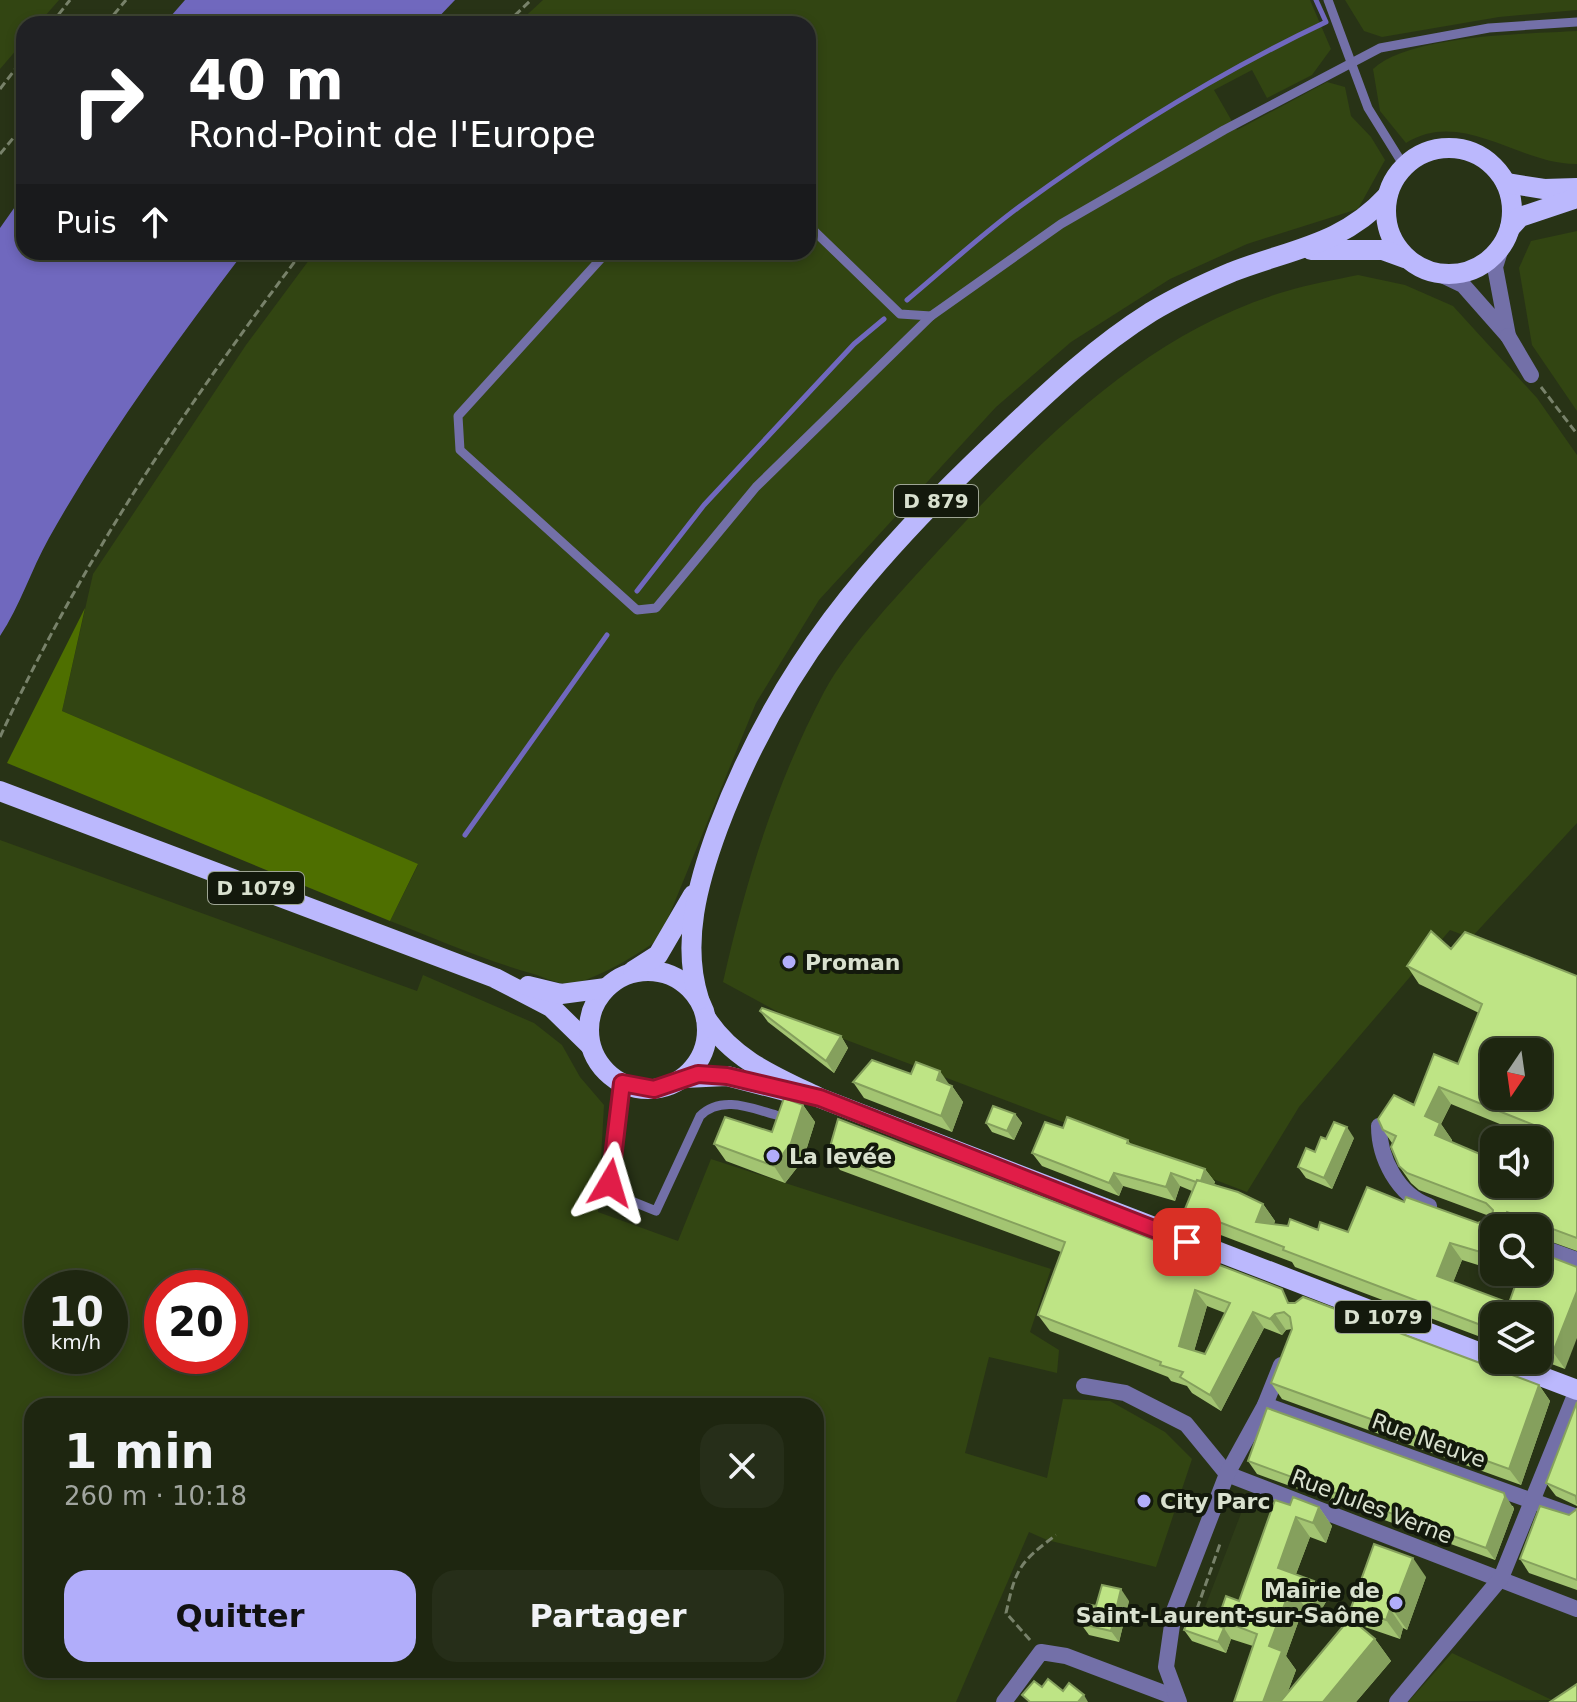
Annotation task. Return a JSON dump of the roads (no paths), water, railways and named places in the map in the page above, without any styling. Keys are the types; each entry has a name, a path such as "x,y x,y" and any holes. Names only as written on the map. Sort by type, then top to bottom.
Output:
{"main road":[{"path":"1510,228 1511,199 1506,183 1483,158 1451,148 1418,155 1404,166 1387,196 1388,231 1408,260 1440,274 1458,274 1475,269 1501,248 1510,228 1520,217 1577,198"},
{"path":"1506,183 1544,189 1577,188"},
{"name":"D 879","path":"630,973 658,955 701,880 742,766 815,638 850,592 961,475 1078,363 1153,311 1233,272 1303,251 1366,219 1387,196"},
{"name":"D 879","path":"1303,251 1383,250 1408,260"},
{"name":"D 1079","path":"9,794 495,978 551,1007 590,1045"},
{"name":"D 879","path":"701,880 689,953 702,1008"},
{"path":"643,971 671,975 687,985 702,1008 704,1050 684,1078 654,1089 622,1083 608,1074 590,1045 591,1011 606,988 630,973 643,971"},
{"name":"D 1079","path":"495,978 561,994 606,988"},
{"name":"D 1079","path":"702,1008 721,1041 745,1059 820,1098 1309,1295 1480,1354"},
{"name":"D 1079","path":"684,1078 727,1076 820,1098"},
{"name":"D 1079","path":"1535,1374 1577,1390"}],"street":[{"path":"1501,248 1495,267 1508,336"},
{"path":"1440,274 1463,285 1508,336 1531,375"},
{"path":"1379,1126 1379,1138 1402,1190 1413,1200 1440,1210"},
{"path":"1552,1251 1577,1260"},
{"path":"1178,1700 1166,1667 1174,1611 1227,1474 1265,1405 1286,1352"},
{"path":"1084,1386 1125,1393 1186,1424 1227,1474"},
{"path":"1397,1702 1501,1578 1577,1390"},
{"name":"Rue Neuve","path":"1265,1405 1577,1517"},
{"name":"Rue Jules Verne","path":"1227,1474 1577,1609"},
{"path":"1004,1702 1041,1652 1066,1656 1178,1700"}],"lane":[{"path":"1328,0 1368,108 1404,166"},
{"path":"600,260 458,416 460,450 637,610 656,608 756,487 931,316 1061,224 1224,130 1380,48 1489,28 1577,22"},
{"path":"816,233 900,314 931,316"},
{"path":"622,1083 610,1183 624,1198 656,1211 700,1116 708,1108 736,1104 776,1115"}],"waterway":[{"path":"907,300 1005,218 1092,156 1207,84 1326,22 1316,0"},
{"path":"637,591 704,505 854,344 884,319"},
{"path":"465,835 607,635"}],"place":[{"name":"Proman","path":"789,962"},
{"name":"La levée","path":"773,1156"},
{"name":"City Parc","path":"1144,1501"},
{"name":"Mairie de Saint-Laurent-sur-Saône","path":"1396,1603"}]}
